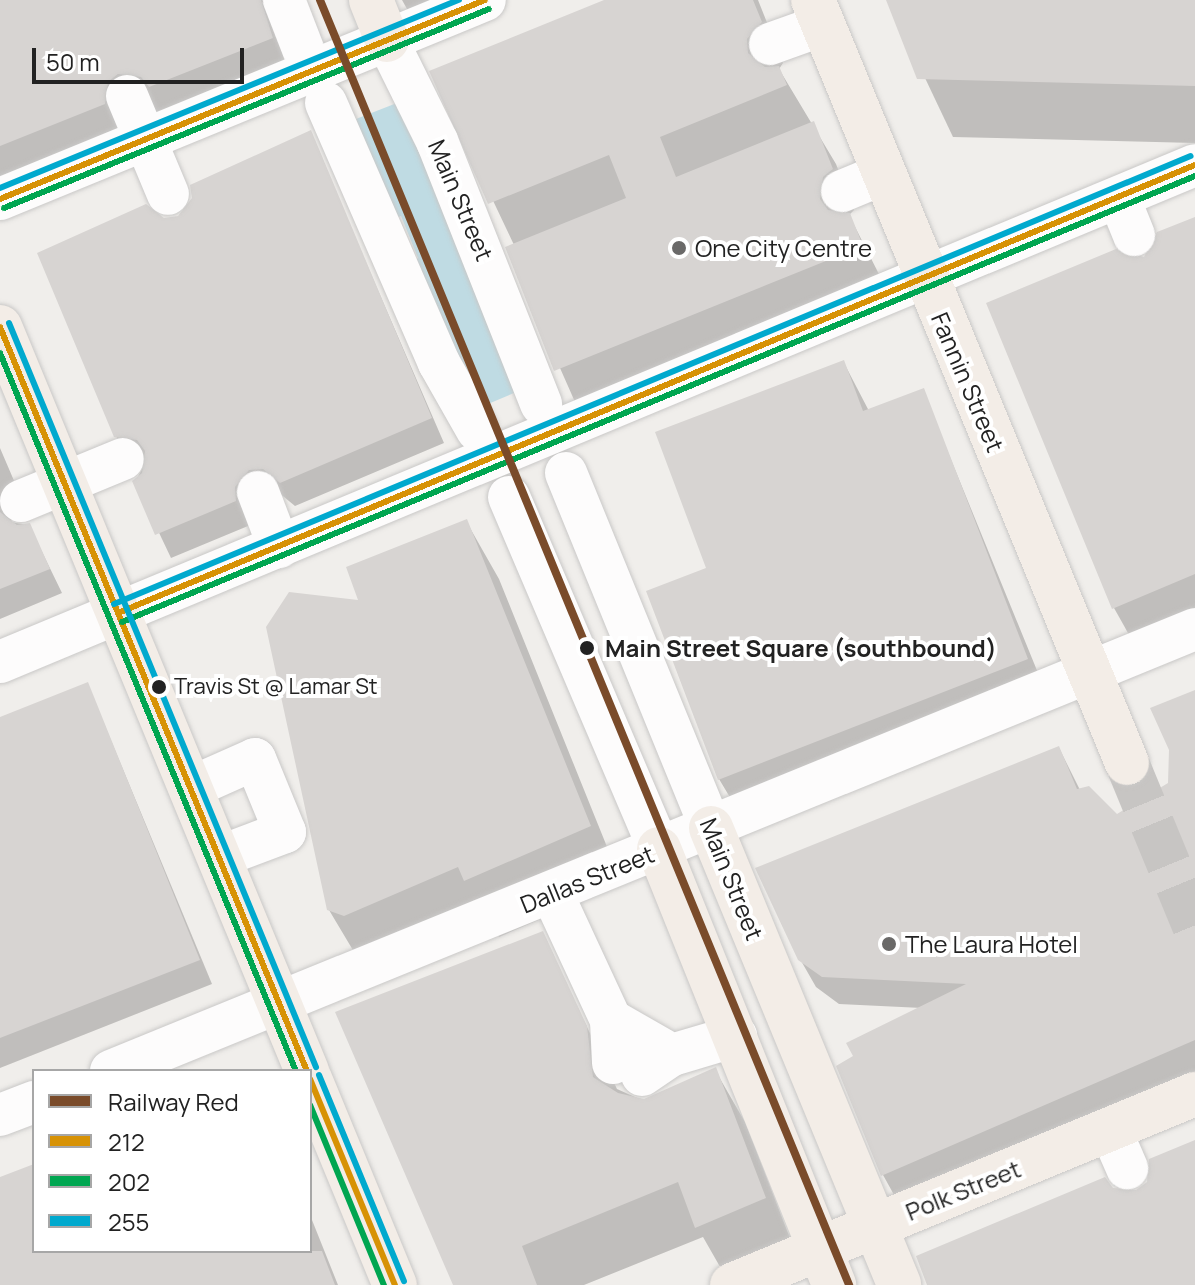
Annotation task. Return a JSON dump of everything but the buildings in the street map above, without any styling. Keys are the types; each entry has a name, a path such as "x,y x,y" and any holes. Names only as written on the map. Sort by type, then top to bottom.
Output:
{"main road":[{"name":"Main Street","path":"371,0 387,40"},
{"name":"Fannin Street","path":"818,12 926,281 1127,763"},
{"path":"0,327 306,1069"},
{"name":"Main Street","path":"711,828 899,1285"},
{"path":"659,849 827,1267"},
{"path":"312,1084 395,1285"},
{"name":"Polk Street","path":"732,1285 827,1267 876,1226 1119,1149 1195,1094"}],"street":[{"path":"284,0 303,49"},
{"path":"0,199 485,0"},
{"path":"770,44 818,12"},
{"name":"Main Street","path":"387,40 437,141 541,404"},
{"path":"127,96 168,194"},
{"path":"326,103 439,363 477,430"},
{"path":"842,191 883,174"},
{"path":"0,662 926,281 1126,217 1192,174"},
{"path":"21,501 123,459"},
{"name":"Main Street","path":"566,473 711,828"},
{"path":"258,492 279,547"},
{"path":"509,497 659,849"},
{"name":"Dallas Street","path":"116,1069 280,1005 1195,629"},
{"path":"190,788 255,759 285,832 219,857"},
{"path":"552,893 611,1020 642,1064"},
{"path":"611,1020 642,1064"},
{"path":"642,1064 736,1036"},
{"path":"0,1115 32,1103"}],"water":[{"path":"402,101 521,390 476,409 409,263 418,258 401,216 391,220 356,119"}],"tunnel":[{"path":"1127,763 1195,928"}],"rail line":[{"name":"Red","path":"320,0 849,1285"}],"transit line":[{"name":"255","path":"0,188 459,0"},
{"name":"212","path":"0,199 485,0"},
{"name":"202","path":"4,208 489,9"},
{"name":"255","path":"114,604 1191,156"},
{"name":"212","path":"118,613 1195,165"},
{"name":"202","path":"122,622 1195,176"},
{"name":"255","path":"9,323 316,1067"},
{"name":"212","path":"0,327 306,1069"},
{"name":"202","path":"0,353 295,1069"},
{"name":"255","path":"319,1075 404,1281"},
{"name":"212","path":"312,1084 395,1285"},
{"name":"202","path":"312,1110 384,1285"}],"place":[{"name":"One City Centre","path":"679,248"},
{"name":"Main Street Square (southbound)","path":"587,648"},
{"name":"Travis St @ Lamar St","path":"159,687"},
{"name":"The Laura Hotel","path":"889,944"}]}
